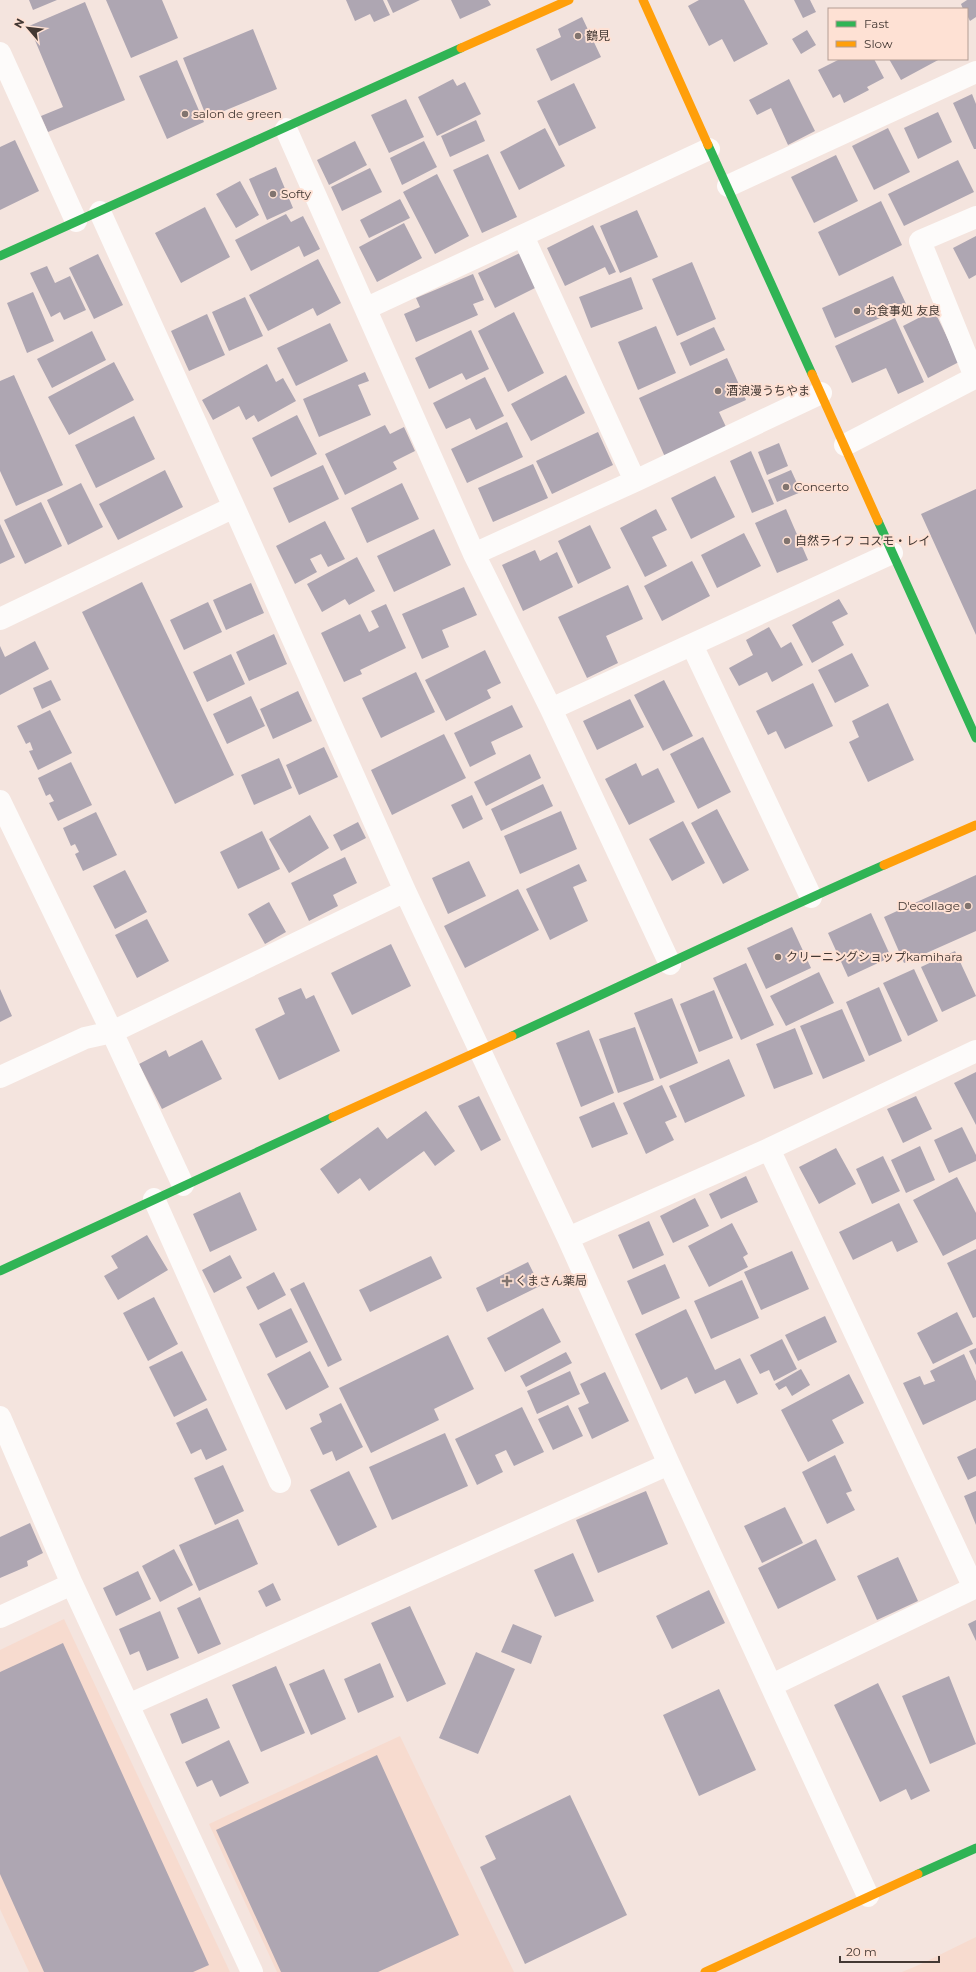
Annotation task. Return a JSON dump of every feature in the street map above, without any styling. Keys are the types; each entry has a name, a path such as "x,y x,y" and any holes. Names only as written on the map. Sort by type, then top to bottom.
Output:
{"street":[{"path":"0,256 569,0"},
{"path":"643,0 976,738"},
{"path":"0,53 76,221"},
{"path":"728,186 976,72"},
{"path":"286,128 367,308 474,554 551,709 670,964"},
{"path":"367,308 709,149"},
{"path":"100,212 234,506 405,891 568,1238 669,1464 868,1896"},
{"path":"845,445 976,377 920,241 976,217"},
{"path":"523,236 635,481"},
{"path":"474,554 635,481 821,393"},
{"path":"0,619 234,506"},
{"path":"551,709 692,646 892,552"},
{"path":"692,646 811,897"},
{"path":"0,801 184,1185"},
{"path":"0,1271 184,1185 670,964 811,897 976,825"},
{"path":"0,1077 85,1038 112,1032 405,891"},
{"path":"568,1238 769,1149 976,1051"},
{"path":"769,1149 974,1588 772,1685"},
{"path":"154,1199 280,1482"},
{"path":"0,1417 72,1584 252,1972"},
{"path":"128,1705 669,1464"},
{"path":"0,1617 72,1584"},
{"path":"705,1972 868,1896 976,1848"}],"shaded area":[{"path":"64,1619 230,1972 29,1972 0,1909 0,1650"},
{"path":"400,1736 514,1972 277,1972 209,1824"},
{"path":"976,1937 976,1972 902,1972 921,1964"}],"building":[{"path":"29,0 57,0 33,10"},
{"path":"106,0 162,0 178,38 131,58"},
{"path":"346,0 383,0 390,15 374,22 370,14 355,21"},
{"path":"387,0 420,0 393,13"},
{"path":"451,0 488,0 491,5 460,19"},
{"path":"699,0 744,0 768,44 734,62 722,39 709,46 688,6"},
{"path":"794,0 810,0 816,12 803,18"},
{"path":"967,0 976,0 976,17 970,21 968,17 968,8 963,8 961,4"},
{"path":"85,2 125,100 48,132 41,116 63,107 29,26"},
{"path":"582,17 601,57 551,81 536,49 561,37 558,29"},
{"path":"253,29 277,89 207,118 183,58"},
{"path":"807,30 816,45 801,54 792,39"},
{"path":"177,60 204,122 167,139 139,76"},
{"path":"838,60 875,60 884,78 867,87 869,90 844,103 840,94 833,98 818,70"},
{"path":"890,60 938,60 901,80"},
{"path":"453,79 457,86 465,82 481,114 437,136 418,97"},
{"path":"789,79 815,131 788,145 771,108 757,115 749,100"},
{"path":"574,83 596,128 559,146 537,101"},
{"path":"972,94 976,104 976,149 974,149 953,103"},
{"path":"406,99 424,137 389,153 371,115"},
{"path":"938,112 952,142 918,159 904,128"},
{"path":"476,120 485,141 450,157 441,136"},
{"path":"545,128 565,166 519,190 500,152"},
{"path":"888,128 910,172 874,190 852,146"},
{"path":"15,140 39,191 0,210 0,147"},
{"path":"355,141 367,165 329,185 317,160"},
{"path":"424,141 437,167 402,185 390,158"},
{"path":"488,154 517,217 482,233 453,170"},
{"path":"836,155 858,201 814,223 791,177"},
{"path":"958,160 974,192 904,226 888,194"},
{"path":"276,167 293,208 267,220 249,179"},
{"path":"370,168 382,192 342,211 331,187"},
{"path":"437,174 469,236 435,254 403,192"},
{"path":"240,181 259,215 236,228 216,194"},
{"path":"400,199 410,218 369,238 360,220"},
{"path":"881,201 902,245 839,276 818,232"},
{"path":"205,207 230,257 181,283 155,233"},
{"path":"637,210 658,257 620,273 600,226"},
{"path":"286,214 291,222 303,216 320,249 304,257 299,246 251,271 235,240"},
{"path":"404,223 422,258 377,282 359,247"},
{"path":"593,225 616,272 609,275 605,267 565,286 547,248"},
{"path":"976,236 976,275 969,279 953,248"},
{"path":"520,253 537,287 495,308 478,273"},
{"path":"98,254 123,305 94,319 69,268"},
{"path":"318,259 341,303 317,316 313,308 268,331 249,295"},
{"path":"692,262 716,319 677,336 652,279"},
{"path":"47,266 55,283 70,276 86,310 64,320 60,312 51,317 30,273"},
{"path":"473,274 484,300 473,304 478,315 416,342 404,314 420,307 416,298"},
{"path":"893,276 907,306 835,338 822,308"},
{"path":"631,277 643,309 591,328 579,297"},
{"path":"33,292 54,341 27,353 7,303"},
{"path":"245,297 263,336 229,351 212,312"},
{"path":"934,310 959,362 928,378 903,326"},
{"path":"514,312 544,373 508,392 478,331"},
{"path":"207,314 225,355 189,371 171,331"},
{"path":"895,318 924,382 898,394 886,368 852,383 835,346"},
{"path":"330,323 348,361 296,386 277,348"},
{"path":"656,326 676,373 638,390 618,342"},
{"path":"714,327 725,350 690,366 680,343"},
{"path":"471,330 489,369 466,380 462,373 429,389 415,358"},
{"path":"92,331 106,360 52,388 37,359"},
{"path":"727,358 746,400 719,412 727,429 665,457 639,398"},
{"path":"114,362 134,400 69,435 48,397"},
{"path":"267,364 276,382 283,378 296,401 258,422 254,415 246,420 239,406 213,420 202,400"},
{"path":"365,372 369,381 358,385 371,415 319,437 303,399"},
{"path":"14,375 63,485 16,506 0,471 0,381"},
{"path":"566,375 585,413 531,441 511,404"},
{"path":"485,377 504,416 476,430 470,418 446,429 433,403"},
{"path":"297,415 317,454 271,477 252,438"},
{"path":"134,416 155,459 96,488 75,445"},
{"path":"507,422 523,457 467,483 451,449"},
{"path":"385,425 390,434 404,427 415,451 393,462 397,469 345,495 325,454"},
{"path":"598,432 613,465 552,494 536,461"},
{"path":"779,443 788,466 767,475 758,452"},
{"path":"751,451 774,504 752,513 730,461"},
{"path":"533,464 548,498 493,522 478,488"},
{"path":"323,465 339,499 289,523 273,488"},
{"path":"165,470 183,507 118,540 99,504"},
{"path":"791,470 801,492 777,502 768,480"},
{"path":"715,476 735,517 691,539 671,498"},
{"path":"81,483 103,527 68,545 47,500"},
{"path":"402,483 419,519 367,543 351,508"},
{"path":"976,489 976,635 921,514"},
{"path":"41,502 62,546 25,564 4,520"},
{"path":"656,509 667,530 652,537 667,566 645,577 620,528"},
{"path":"786,509 808,560 777,573 755,523"},
{"path":"325,521 345,559 328,567 321,554 310,559 317,572 295,584 276,546"},
{"path":"0,524 15,557 0,564"},
{"path":"590,525 611,568 578,584 558,541"},
{"path":"434,529 451,565 394,592 377,556"},
{"path":"744,533 761,566 717,588 701,555"},
{"path":"535,550 540,561 557,552 573,587 523,611 502,565"},
{"path":"357,557 375,591 349,605 345,599 322,612 307,584"},
{"path":"692,561 710,596 662,621 644,586"},
{"path":"142,582 234,775 175,804 82,612"},
{"path":"251,583 264,613 226,630 213,600"},
{"path":"628,585 643,619 606,636 618,663 587,678 558,617"},
{"path":"464,587 477,615 442,630 449,647 422,659 402,614"},
{"path":"839,599 848,614 832,622 844,645 812,663 792,625"},
{"path":"208,602 222,632 184,650 170,620"},
{"path":"386,604 406,648 360,670 362,674 344,682 321,633 360,614 369,632 379,627 371,611"},
{"path":"769,627 781,648 791,642 803,665 772,682 767,672 739,686 729,668 753,655 746,640"},
{"path":"274,634 287,664 249,681 236,652"},
{"path":"35,641 49,669 0,695 0,646 5,657"},
{"path":"485,650 501,683 487,690 491,698 446,721 425,680"},
{"path":"852,653 869,686 835,703 818,670"},
{"path":"231,654 245,684 207,702 193,672"},
{"path":"416,672 435,712 381,738 362,698"},
{"path":"51,680 61,700 42,709 33,688"},
{"path":"664,680 693,736 663,751 634,695"},
{"path":"813,683 833,726 785,749 776,731 768,735 756,711"},
{"path":"298,691 312,721 273,739 260,709"},
{"path":"251,696 265,726 227,744 213,714"},
{"path":"630,699 644,727 597,750 583,721"},
{"path":"888,703 914,760 868,782 849,742 859,737 852,721"},
{"path":"512,705 523,727 491,742 496,754 470,767 454,733"},
{"path":"50,710 72,753 38,770 29,751 33,750 30,742 26,744 17,726"},
{"path":"444,734 466,778 392,815 371,770"},
{"path":"703,737 731,792 698,809 670,754"},
{"path":"324,747 338,777 299,795 286,765"},
{"path":"530,754 541,778 486,806 474,782"},
{"path":"279,758 292,788 254,805 241,775"},
{"path":"71,762 92,805 58,821 49,803 54,801 50,794 46,796 38,778"},
{"path":"636,763 642,776 658,768 675,802 629,825 605,779"},
{"path":"543,784 553,806 501,831 491,809"},
{"path":"472,795 483,819 463,829 451,805"},
{"path":"717,809 749,870 723,884 691,823"},
{"path":"561,811 577,849 520,874 504,836"},
{"path":"96,812 117,855 83,871 75,854 79,852 75,844 71,846 63,828"},
{"path":"310,815 329,848 289,873 269,839"},
{"path":"683,821 705,863 672,881 649,839"},
{"path":"358,822 366,838 341,851 333,835"},
{"path":"262,831 280,869 238,889 220,852"},
{"path":"345,857 357,883 333,895 338,906 309,921 291,883"},
{"path":"469,861 486,896 448,914 432,878"},
{"path":"579,864 587,881 573,887 588,921 550,940 526,889"},
{"path":"125,870 147,912 115,929 93,886"},
{"path":"976,875 976,931 904,963 884,917"},
{"path":"518,889 539,930 465,968 444,926"},
{"path":"269,902 286,932 265,944 248,914"},
{"path":"871,913 891,957 848,977 828,933"},
{"path":"147,919 169,961 137,978 115,935"},
{"path":"792,927 811,968 766,989 747,948"},
{"path":"391,944 411,986 352,1015 331,973"},
{"path":"955,951 976,996 942,1012 921,967"},
{"path":"746,963 774,1025 741,1040 713,978"},
{"path":"914,969 938,1021 908,1036 883,983"},
{"path":"819,972 834,1003 786,1026 770,996"},
{"path":"879,987 902,1041 869,1056 846,1002"},
{"path":"301,988 306,999 314,995 340,1051 279,1080 255,1029 285,1014 278,998"},
{"path":"0,989 12,1016 0,1022"},
{"path":"714,990 733,1038 699,1052 680,1004"},
{"path":"672,998 698,1063 660,1079 634,1013"},
{"path":"842,1009 865,1061 823,1079 800,1026"},
{"path":"635,1027 654,1080 618,1093 599,1039"},
{"path":"795,1028 813,1074 774,1089 756,1044"},
{"path":"589,1030 614,1093 581,1107 556,1043"},
{"path":"202,1040 222,1079 162,1109 139,1064 166,1050 169,1057"},
{"path":"729,1059 745,1096 685,1123 669,1086"},
{"path":"976,1072 976,1125 954,1083"},
{"path":"662,1085 677,1117 665,1122 674,1140 646,1154 623,1103"},
{"path":"479,1096 501,1140 481,1151 458,1106"},
{"path":"916,1096 932,1129 903,1143 887,1109"},
{"path":"614,1102 628,1134 592,1148 579,1117"},
{"path":"426,1111 455,1151 435,1166 424,1151 369,1191 360,1178 338,1194 320,1169 378,1127 387,1139"},
{"path":"962,1127 976,1155 976,1161 949,1173 934,1140"},
{"path":"920,1146 935,1180 906,1193 891,1160"},
{"path":"836,1148 856,1184 819,1204 799,1167"},
{"path":"883,1156 900,1191 872,1204 856,1169"},
{"path":"746,1176 758,1202 721,1219 709,1194"},
{"path":"957,1177 976,1213 976,1239 943,1256 913,1200"},
{"path":"240,1192 257,1230 210,1252 193,1214"},
{"path":"695,1198 709,1226 673,1243 660,1216"},
{"path":"899,1203 918,1242 897,1252 892,1241 853,1260 839,1232"},
{"path":"649,1221 664,1255 633,1269 618,1235"},
{"path":"732,1223 748,1254 743,1257 748,1267 709,1287 688,1246"},
{"path":"147,1235 168,1270 118,1300 104,1276 118,1268 111,1256"},
{"path":"976,1249 976,1317 973,1318 947,1263"},
{"path":"792,1251 809,1289 761,1310 744,1272"},
{"path":"230,1255 242,1278 214,1293 202,1270"},
{"path":"431,1256 442,1278 370,1312 359,1290"},
{"path":"528,1262 540,1286 487,1312 476,1288"},
{"path":"665,1264 680,1298 642,1315 627,1281"},
{"path":"274,1272 286,1295 258,1310 246,1287"},
{"path":"742,1280 759,1318 711,1339 694,1301"},
{"path":"304,1282 342,1360 328,1367 290,1289"},
{"path":"154,1297 178,1344 148,1361 123,1313"},
{"path":"291,1308 308,1342 276,1358 259,1324"},
{"path":"543,1308 561,1342 505,1372 487,1338"},
{"path":"686,1309 715,1370 740,1358 758,1394 737,1404 725,1380 695,1394 687,1377 661,1390 635,1334"},
{"path":"957,1312 973,1344 933,1364 917,1333"},
{"path":"825,1316 837,1342 798,1361 785,1335"},
{"path":"448,1335 474,1389 434,1409 439,1420 371,1453 339,1388"},
{"path":"782,1339 797,1369 774,1381 769,1370 760,1374 750,1355"},
{"path":"976,1348 976,1365 969,1351"},
{"path":"182,1351 207,1400 174,1417 149,1367"},
{"path":"310,1351 329,1387 286,1410 267,1374"},
{"path":"566,1352 572,1363 526,1387 520,1376"},
{"path":"964,1354 976,1381 976,1400 923,1425 903,1383 920,1376 924,1385 935,1381 930,1371"},
{"path":"801,1369 810,1385 792,1396 786,1386 779,1390 775,1384"},
{"path":"570,1371 580,1394 537,1414 527,1391"},
{"path":"605,1372 629,1421 592,1439 578,1408 589,1403 580,1384"},
{"path":"849,1374 864,1403 832,1420 844,1443 808,1462 781,1410"},
{"path":"341,1403 363,1447 336,1461 332,1451 323,1455 310,1428 322,1422 319,1414"},
{"path":"568,1405 583,1436 553,1450 538,1419"},
{"path":"522,1407 544,1452 514,1466 506,1450 495,1455 503,1472 477,1485 455,1439"},
{"path":"207,1408 227,1450 206,1460 201,1449 191,1454 176,1423"},
{"path":"445,1433 468,1486 392,1520 369,1467"},
{"path":"976,1448 976,1476 968,1480 957,1457"},
{"path":"835,1455 852,1491 846,1493 855,1510 827,1524 802,1472"},
{"path":"223,1465 244,1511 215,1525 194,1478"},
{"path":"349,1471 377,1527 338,1546 310,1490"},
{"path":"646,1491 668,1544 598,1573 576,1520"},
{"path":"976,1491 976,1525 964,1496"},
{"path":"785,1507 803,1543 762,1563 744,1526"},
{"path":"238,1519 258,1564 199,1591 179,1545"},
{"path":"30,1523 43,1553 27,1561 28,1566 0,1578 0,1537"},
{"path":"816,1539 836,1580 778,1609 758,1568"},
{"path":"174,1549 193,1585 160,1602 142,1566"},
{"path":"573,1553 594,1601 555,1617 534,1570"},
{"path":"898,1557 918,1601 877,1620 857,1576"},
{"path":"138,1571 151,1599 116,1616 103,1588"},
{"path":"273,1583 281,1600 266,1607 258,1591"},
{"path":"709,1590 725,1623 672,1649 656,1616"},
{"path":"200,1597 221,1644 198,1654 177,1608"},
{"path":"410,1606 446,1684 407,1702 371,1623"},
{"path":"160,1611 179,1658 147,1671 139,1651 130,1655 119,1629"},
{"path":"976,1620 976,1641 968,1624"},
{"path":"513,1624 542,1636 531,1664 501,1652"},
{"path":"63,1643 209,1965 193,1972 44,1972 0,1874 0,1672"},
{"path":"476,1652 515,1669 478,1754 439,1738"},
{"path":"380,1663 394,1697 358,1713 344,1679"},
{"path":"276,1666 305,1733 261,1752 232,1685"},
{"path":"324,1669 346,1719 311,1735 289,1684"},
{"path":"949,1676 976,1744 930,1764 902,1696"},
{"path":"878,1683 930,1791 911,1800 906,1789 880,1802 834,1705"},
{"path":"719,1689 756,1770 699,1796 663,1715"},
{"path":"207,1698 220,1728 182,1744 170,1714"},
{"path":"229,1740 249,1783 220,1797 212,1780 197,1787 185,1762"},
{"path":"377,1755 459,1935 378,1972 281,1972 216,1830"},
{"path":"570,1795 627,1915 525,1964 480,1867 496,1859 485,1836"}],"traffic: fast":[{"path":"0,256 461,48"},
{"path":"708,145 812,374"},
{"path":"878,521 976,738"},
{"path":"512,1036 744,928 884,865"},
{"path":"0,1271 333,1117"},
{"path":"918,1874 976,1848"}],"traffic: slow":[{"path":"461,48 569,0"},
{"path":"643,0 708,145"},
{"path":"812,374 878,521"},
{"path":"884,865 976,825"},
{"path":"333,1117 512,1036"},
{"path":"705,1972 918,1874"}],"place":[{"name":"鶴見","path":"578,36"},
{"name":"salon de green","path":"185,114"},
{"name":"Softy","path":"273,194"},
{"name":"お食事処 友良","path":"857,311"},
{"name":"酒浪漫うちやま","path":"718,391"},
{"name":"Concerto","path":"786,487"},
{"name":"自然ライフ コスモ・レイ","path":"787,541"},
{"name":"D'ecollage","path":"968,906"},
{"name":"クリーニングショップkamihara","path":"778,957"},
{"name":"くまさん薬局","path":"507,1281"}]}
